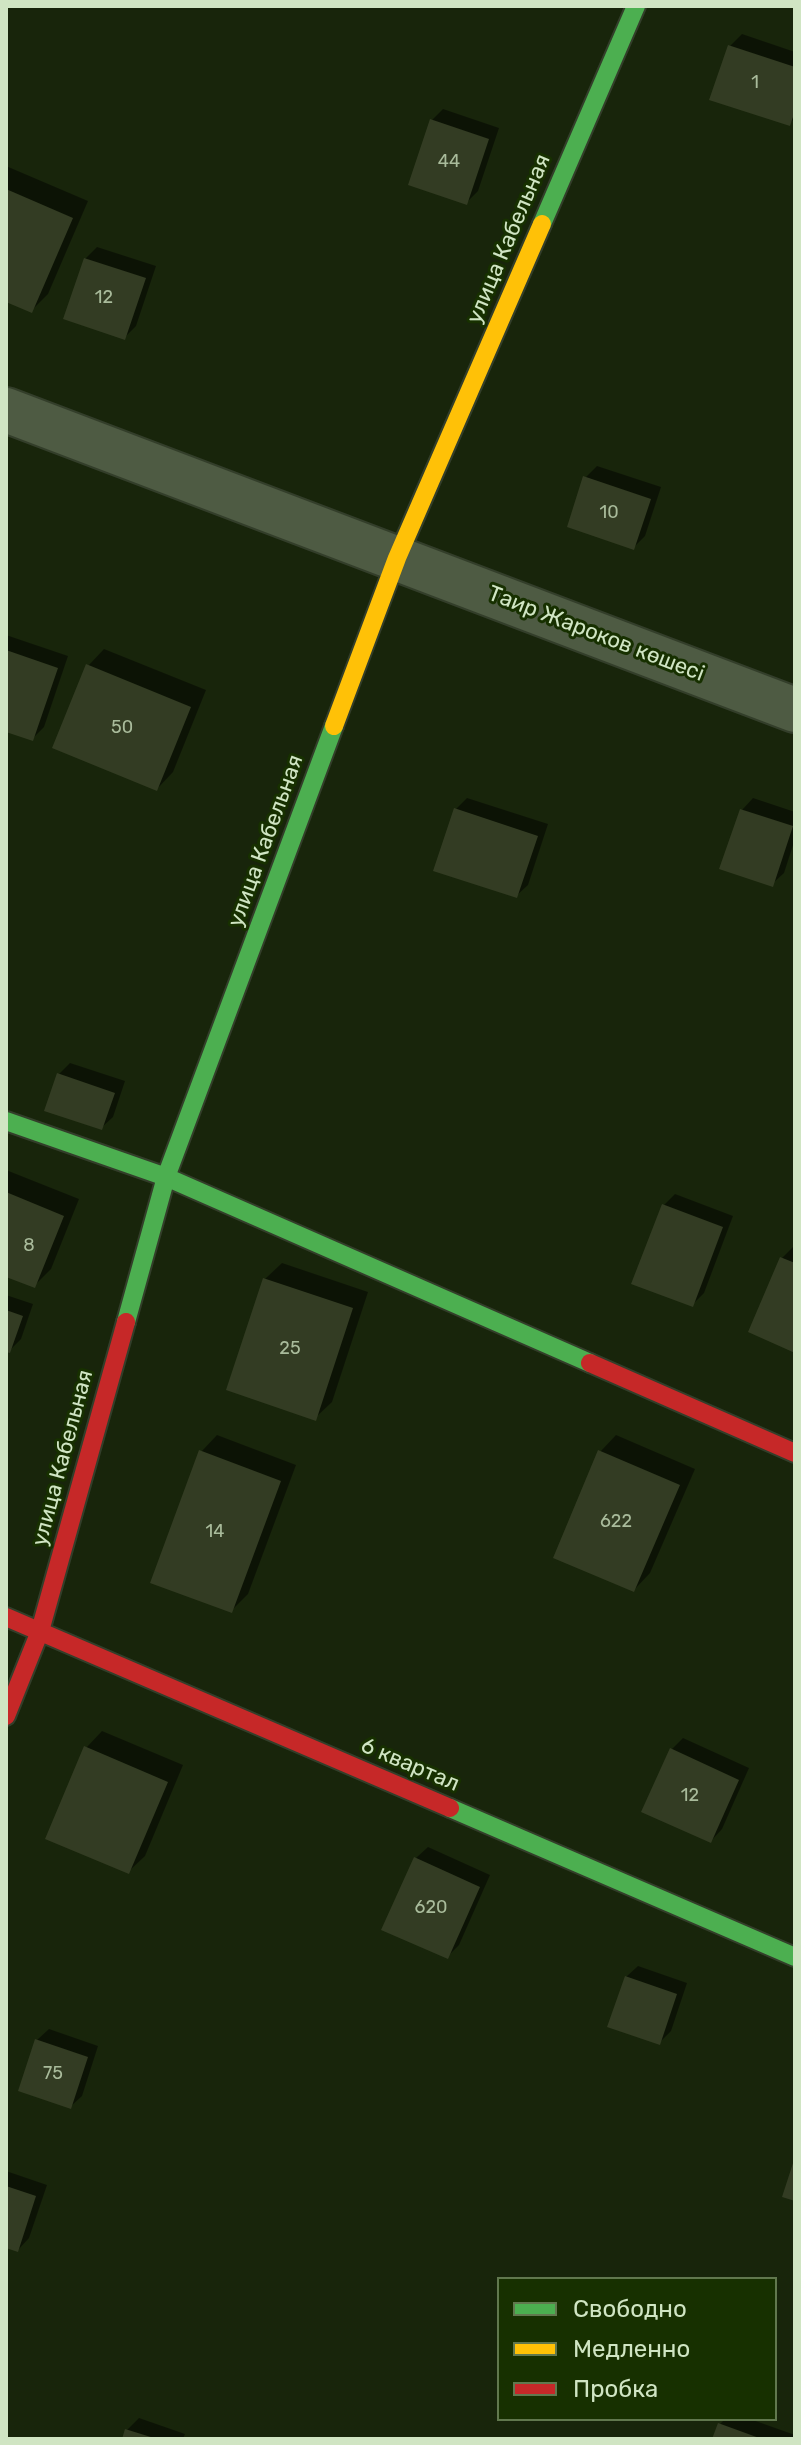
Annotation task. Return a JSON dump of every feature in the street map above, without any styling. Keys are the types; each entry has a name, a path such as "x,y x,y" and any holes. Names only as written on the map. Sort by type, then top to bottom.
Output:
{"street":[{"name":"улица Кабельная","path":"6,1716 40,1631 166,1177 397,558 636,6"},
{"name":"Таир Жароков көшесі","path":"6,410 795,710"},
{"path":"6,1121 166,1177 795,1453"},
{"name":"6 квартал","path":"6,1617 795,1957"}],"building":[{"path":"728,45 795,67 795,111 790,126 709,100"},
{"path":"430,119 489,139 467,205 408,185"},
{"path":"6,189 73,218 32,313 6,302"},
{"path":"84,258 146,278 125,340 63,319"},
{"path":"583,476 651,499 634,550 567,527"},
{"path":"6,650 58,668 33,741 6,732"},
{"path":"86,664 191,707 157,791 52,748"},
{"path":"454,808 538,836 517,898 433,871"},
{"path":"740,809 793,826 773,887 719,869"},
{"path":"57,1073 115,1093 102,1130 44,1111"},
{"path":"6,1192 64,1216 35,1288 6,1277"},
{"path":"662,1204 723,1227 693,1307 631,1284"},
{"path":"780,1257 795,1263 795,1353 748,1332"},
{"path":"263,1278 353,1308 316,1421 226,1390"},
{"path":"6,1310 23,1316 10,1353 6,1352"},
{"path":"199,1450 281,1481 232,1613 150,1583"},
{"path":"598,1450 680,1485 634,1592 553,1558"},
{"path":"84,1746 168,1782 129,1874 45,1839"},
{"path":"670,1748 739,1780 711,1843 641,1812"},
{"path":"414,1857 480,1887 448,1959 381,1930"},
{"path":"625,1976 677,1994 660,2045 607,2027"},
{"path":"35,2039 88,2057 71,2109 18,2091"},
{"path":"795,2160 795,2201 782,2197"},
{"path":"6,2186 36,2196 18,2252 6,2248"},
{"path":"718,2423 762,2439 712,2439"},
{"path":"125,2429 154,2438 154,2439 122,2439"}],"traffic: fast":[{"path":"542,224 636,6"},
{"path":"126,1322 166,1177 334,726"},
{"path":"6,1121 166,1177 590,1363"},
{"path":"450,1808 795,1957"}],"traffic: slow":[{"path":"334,726 397,558 542,224"}],"traffic: jam":[{"path":"6,1716 40,1631 126,1322"},
{"path":"590,1363 795,1453"},
{"path":"6,1617 450,1808"}]}
